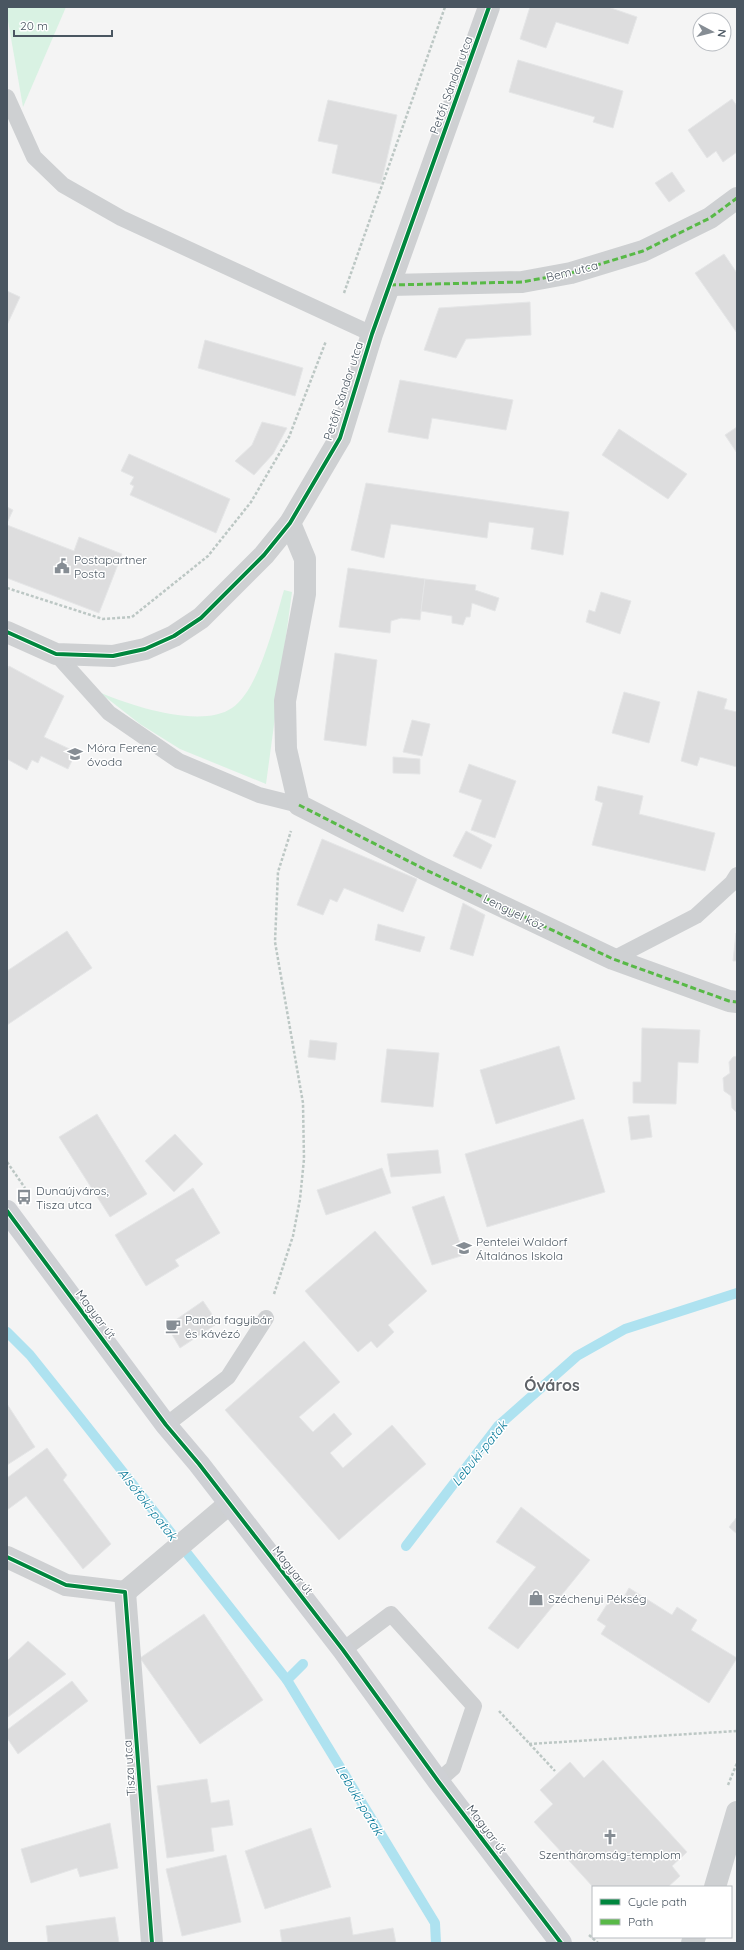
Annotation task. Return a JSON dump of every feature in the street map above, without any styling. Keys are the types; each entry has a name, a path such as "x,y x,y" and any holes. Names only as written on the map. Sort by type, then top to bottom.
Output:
{"street":[{"name":"Petőfi Sándor utca","path":"7,632 56,654 113,656 146,649 174,636 201,618 264,555 290,523 340,438 372,334 489,7"},
{"name":"Bem utca","path":"390,285 522,282 571,273 643,251 710,218 737,198"},
{"path":"290,523 305,559 305,594 285,701 286,749 299,805"},
{"name":"Lengyel köz","path":"299,805 424,869 613,959 728,1001 737,1002"},
{"name":"Magyar út","path":"7,1211 166,1425 343,1650 438,1781 561,1943"},
{"path":"7,1557 66,1585 125,1592 229,1504"},
{"name":"Tisza utca","path":"125,1592 152,1943"},
{"path":"715,1886 737,1812"}],"lane":[{"path":"7,97 34,157 64,185 121,218 336,316 372,334"},
{"path":"56,654 109,713 179,761 259,795 299,805"},
{"path":"613,959 696,916 732,882 737,875"},
{"path":"166,1425 228,1377 266,1318"},
{"path":"343,1650 392,1614 474,1706 453,1768 438,1781"}],"path":[{"path":"7,588 103,619 132,617 208,556 251,502 289,437 336,316 445,7"},
{"path":"266,1318 293,1236 300,1199 304,1159 303,1103 275,942 278,872 299,805"},
{"path":"496,1708 555,1771"},
{"path":"529,1744 737,1731"}],"green space":[{"path":"7,7 66,7 23,107 7,15"},
{"path":"284,590 292,592 266,784 180,749 140,724 99,692 147,709 185,716 219,714 232,708 242,699 258,671 271,636"}],"building":[{"path":"530,7 608,7 637,17 628,44 556,22 546,48 520,39"},
{"path":"518,60 623,91 613,128 593,122 595,117 509,92"},
{"path":"732,99 737,106 737,152 723,162 716,151 707,158 688,130"},
{"path":"328,100 397,115 381,184 332,173 338,145 318,141"},
{"path":"672,172 685,191 669,202 655,183"},
{"path":"724,254 737,273 737,333 695,273"},
{"path":"7,291 20,297 7,325"},
{"path":"530,302 531,335 466,339 456,358 424,350 439,308"},
{"path":"205,340 303,368 295,396 198,368"},
{"path":"400,380 513,400 506,430 432,418 428,439 388,432"},
{"path":"262,422 287,428 273,454 254,475 235,461 252,445"},
{"path":"737,427 737,453 725,435"},
{"path":"619,429 687,474 668,499 602,455"},
{"path":"129,454 230,499 216,533 130,495 134,486 130,484 134,477 121,471"},
{"path":"366,483 569,512 563,555 531,549 534,528 489,522 487,538 391,524 384,558 351,550"},
{"path":"7,507 13,510 7,523"},
{"name":"Postapartner Posta","path":"7,525 74,551 79,537 122,554 99,613 7,578"},
{"path":"348,568 425,579 420,620 401,618 391,621 390,633 339,627"},
{"path":"425,579 476,585 475,590 499,598 495,611 472,603 470,617 466,617 463,625 452,623 452,616 421,611"},
{"path":"601,592 631,601 620,634 586,622 589,610 595,612"},
{"path":"335,653 377,660 366,746 324,740"},
{"path":"9,666 64,696 44,737 76,752 68,769 41,756 38,763 32,760 27,770 7,759 7,670"},
{"path":"698,691 727,699 724,709 737,712 737,767 700,757 697,766 681,761"},
{"path":"624,692 660,702 649,743 612,733"},
{"path":"412,720 430,724 422,756 403,752"},
{"path":"393,757 420,759 420,774 393,773"},
{"path":"469,764 516,781 495,838 471,830 482,800 459,792"},
{"path":"598,786 643,796 639,814 715,833 705,871 592,845 603,803 595,800"},
{"path":"466,831 492,845 481,869 453,856"},
{"path":"322,839 417,879 403,912 344,888 337,902 330,899 323,915 297,905"},
{"path":"463,903 485,915 473,956 450,949"},
{"path":"378,924 425,937 420,952 375,940"},
{"path":"67,931 92,968 7,1025 7,971"},
{"path":"736,933 737,961 733,961"},
{"path":"642,1028 700,1030 698,1063 678,1062 676,1104 633,1103 633,1082 641,1082"},
{"path":"310,1040 337,1043 335,1060 308,1057"},
{"path":"559,1046 575,1099 496,1124 480,1070"},
{"path":"387,1049 439,1053 433,1107 381,1102"},
{"path":"737,1056 737,1113 732,1108 731,1096 724,1091 723,1078 730,1073 729,1062 733,1057"},
{"path":"97,1114 147,1194 110,1217 59,1137"},
{"path":"649,1115 652,1137 631,1140 628,1117"},
{"path":"583,1119 605,1192 487,1227 465,1154"},
{"path":"175,1134 203,1164 174,1192 145,1161"},
{"path":"438,1150 441,1173 391,1177 387,1154"},
{"path":"382,1168 391,1193 326,1215 317,1190"},
{"path":"193,1188 220,1233 175,1260 179,1266 146,1286 115,1235"},
{"path":"444,1196 464,1255 432,1265 412,1207"},
{"path":"375,1231 427,1291 388,1325 394,1332 377,1348 371,1341 358,1352 305,1291"},
{"path":"203,1301 218,1323 180,1348 167,1326"},
{"path":"304,1341 340,1382 299,1417 313,1432 334,1413 352,1434 330,1453 343,1468 392,1425 426,1464 339,1540 225,1410"},
{"path":"7,1404 35,1447 7,1465"},
{"path":"47,1448 67,1475 63,1480 111,1544 83,1569 26,1496 7,1510 7,1478"},
{"name":"Széchenyi Pékség","path":"521,1507 590,1560 518,1649 488,1628 536,1567 496,1542"},
{"path":"737,1517 737,1534 729,1527"},
{"path":"629,1588 672,1615 677,1607 697,1620 691,1630 737,1658 709,1703 601,1634 606,1626 597,1620 613,1595 622,1600"},
{"path":"204,1614 263,1700 200,1744 140,1658"},
{"path":"28,1641 66,1674 8,1717 7,1661"},
{"path":"72,1681 88,1701 18,1754 7,1738 7,1730"},
{"name":"Szentháromság-templom","path":"603,1760 687,1852 672,1866 680,1876 669,1886 592,1886 534,1822 553,1804 540,1790 570,1762 584,1778"},
{"path":"207,1779 211,1803 229,1800 233,1825 211,1828 214,1851 167,1858 157,1786"},
{"path":"110,1823 118,1868 80,1877 77,1868 31,1883 21,1849"},
{"path":"311,1828 331,1887 265,1909 245,1851"},
{"path":"226,1855 241,1922 182,1936 166,1869"},
{"path":"115,1917 119,1943 48,1943 46,1926"},
{"path":"350,1917 353,1935 393,1928 396,1943 282,1943 280,1930"}],"waterway":[{"name":"Lebuki-patak","path":"406,1546 498,1426 577,1356 625,1329 737,1293"},
{"name":"Alsófoki-patak","path":"7,1332 30,1355 287,1680"},
{"name":"Lebuki-patak","path":"303,1664 287,1680 435,1923 436,1943"}],"marked path":[{"path":"390,285 522,282 571,273 643,251 710,218 737,198"},
{"path":"299,805 424,869 613,959 729,1001 737,1002"}],"cycle path":[{"path":"7,632 56,654 113,656 145,649 174,636 201,618 264,555 290,523 340,438 372,334 489,7"},
{"path":"7,1211 166,1425 199,1464 343,1650 438,1781 561,1943"},
{"path":"7,1557 66,1585 125,1592 152,1943"}],"place":[{"name":"Postapartner Posta","path":"62,566"},
{"name":"Móra Ferenc óvoda","path":"75,754"},
{"name":"Dunaújváros, Tisza utca","path":"24,1197"},
{"name":"Pentelei Waldorf Általános Iskola","path":"464,1248"},
{"name":"Panda fagyibár és kávézó","path":"173,1326"},
{"name":"Széchenyi Pékség","path":"536,1598"},
{"name":"Szentháromság-templom","path":"610,1837"}],"district":[{"name":"Óváros","path":"552,1385"}]}
